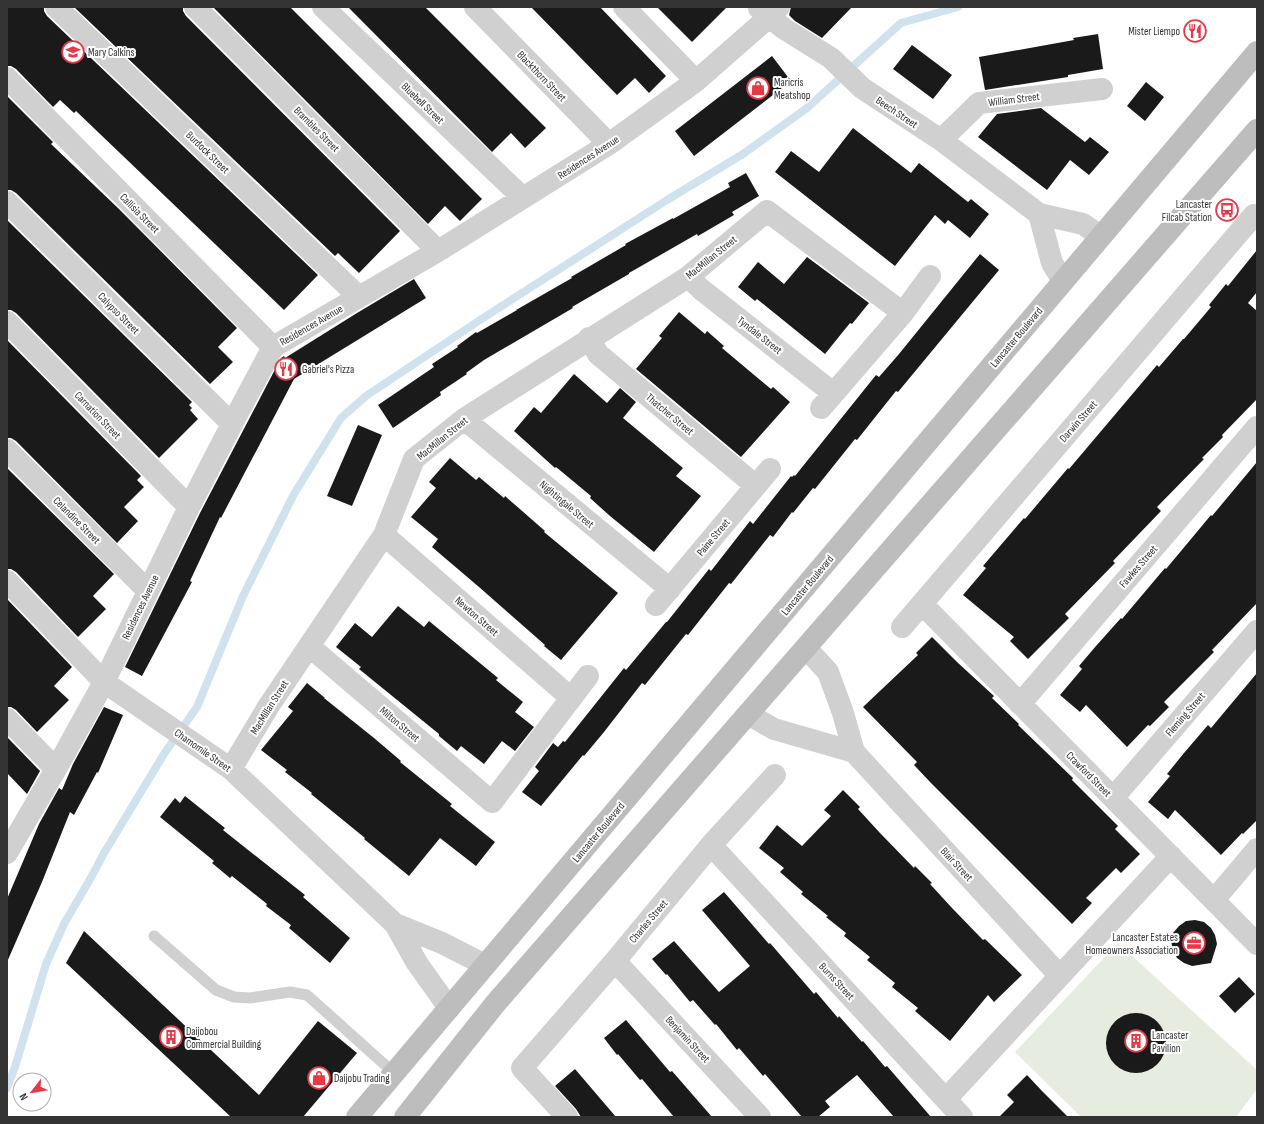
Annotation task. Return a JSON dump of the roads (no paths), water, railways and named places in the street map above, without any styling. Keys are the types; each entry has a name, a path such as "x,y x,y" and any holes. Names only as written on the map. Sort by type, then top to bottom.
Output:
{"main road":[{"name":"Lancaster Boulevard","path":"357,1117 1257,52"},
{"path":"405,1117 495,1004 1257,130"}],"street":[{"name":"Burdock Street","path":"56,7 359,297"},
{"name":"Brambles Street","path":"195,7 438,251"},
{"name":"Bluebell Street","path":"323,7 523,198"},
{"name":"Blackthorn Street","path":"475,7 609,144"},
{"path":"624,7 696,81"},
{"name":"Residences Avenue","path":"7,852 56,769 104,682 189,507 273,347 438,251 609,144 696,81 772,15"},
{"name":"Beech Street","path":"772,15 830,58 862,88 941,140 1039,214 1083,224 1100,236"},
{"name":"Callisia Street","path":"7,78 273,347"},
{"name":"William Street","path":"941,140 979,103 1102,88"},
{"name":"Calypso Street","path":"7,202 232,424"},
{"name":"MacMillan Street","path":"231,770 268,707 384,535 414,459 464,419 589,338 688,277 767,211 903,313"},
{"path":"1039,214 1052,263 1063,281"},
{"name":"Darwin Street","path":"902,627 1256,217"},
{"path":"903,313 930,276"},
{"name":"Tyndale Street","path":"688,277 827,400 903,313"},
{"name":"Carnation Street","path":"7,322 189,507"},
{"name":"Thatcher Street","path":"589,338 598,354 756,486"},
{"name":"Nightingale Street","path":"464,419 670,588"},
{"name":"Fawkes Street","path":"1020,704 1257,427"},
{"name":"Celandine Street","path":"7,450 148,591"},
{"name":"Paine Street","path":"656,605 770,469"},
{"name":"Newton Street","path":"384,535 571,698"},
{"name":"Chamomile Street","path":"7,581 104,682 231,770 395,924 417,963 449,1008"},
{"name":"Crawford Street","path":"922,604 1257,944"},
{"name":"Fleming Street","path":"1113,798 1257,631"},
{"name":"Milton Street","path":"309,646 492,802 571,698"},
{"name":"Blair Street","path":"806,648 828,672 843,713 854,752 1060,976"},
{"path":"571,698 588,676"},
{"path":"748,714 774,729 854,752"},
{"path":"7,719 56,769"},
{"name":"Charles Street","path":"567,1117 522,1068 615,961 711,845 775,775"},
{"name":"Burns Street","path":"711,845 962,1117"},
{"path":"1214,900 1257,849"},
{"path":"946,1100 1171,856"},
{"name":"Chamomile Street","path":"395,924 442,943 485,965"},
{"name":"Benjamin Street","path":"615,961 760,1117"}],"lane":[{"path":"154,936 216,990 234,997 250,998 290,992 307,995 394,1073"}],"waterway":[{"path":"7,1088 15,1067 46,964 64,924 104,853 164,754 197,707 243,596 294,494 341,418 366,396 483,318 667,200 743,154 807,108 901,23 958,7"}],"place":[{"name":"Mister Liempo","path":"1195,31"},
{"name":"Mary Calkins","path":"73,52"},
{"name":"Maricris Meatshop","path":"758,88"},
{"name":"Lancaster Filcab Station","path":"1227,210"},
{"name":"Gabriel's Pizza","path":"286,369"},
{"name":"Lancaster Estates Homeowners Association","path":"1194,943"},
{"name":"Daijobou Commercial Building","path":"171,1037"},
{"name":"Lancaster Pavilion","path":"1136,1041"},
{"name":"Daijobu Trading","path":"319,1078"}]}
